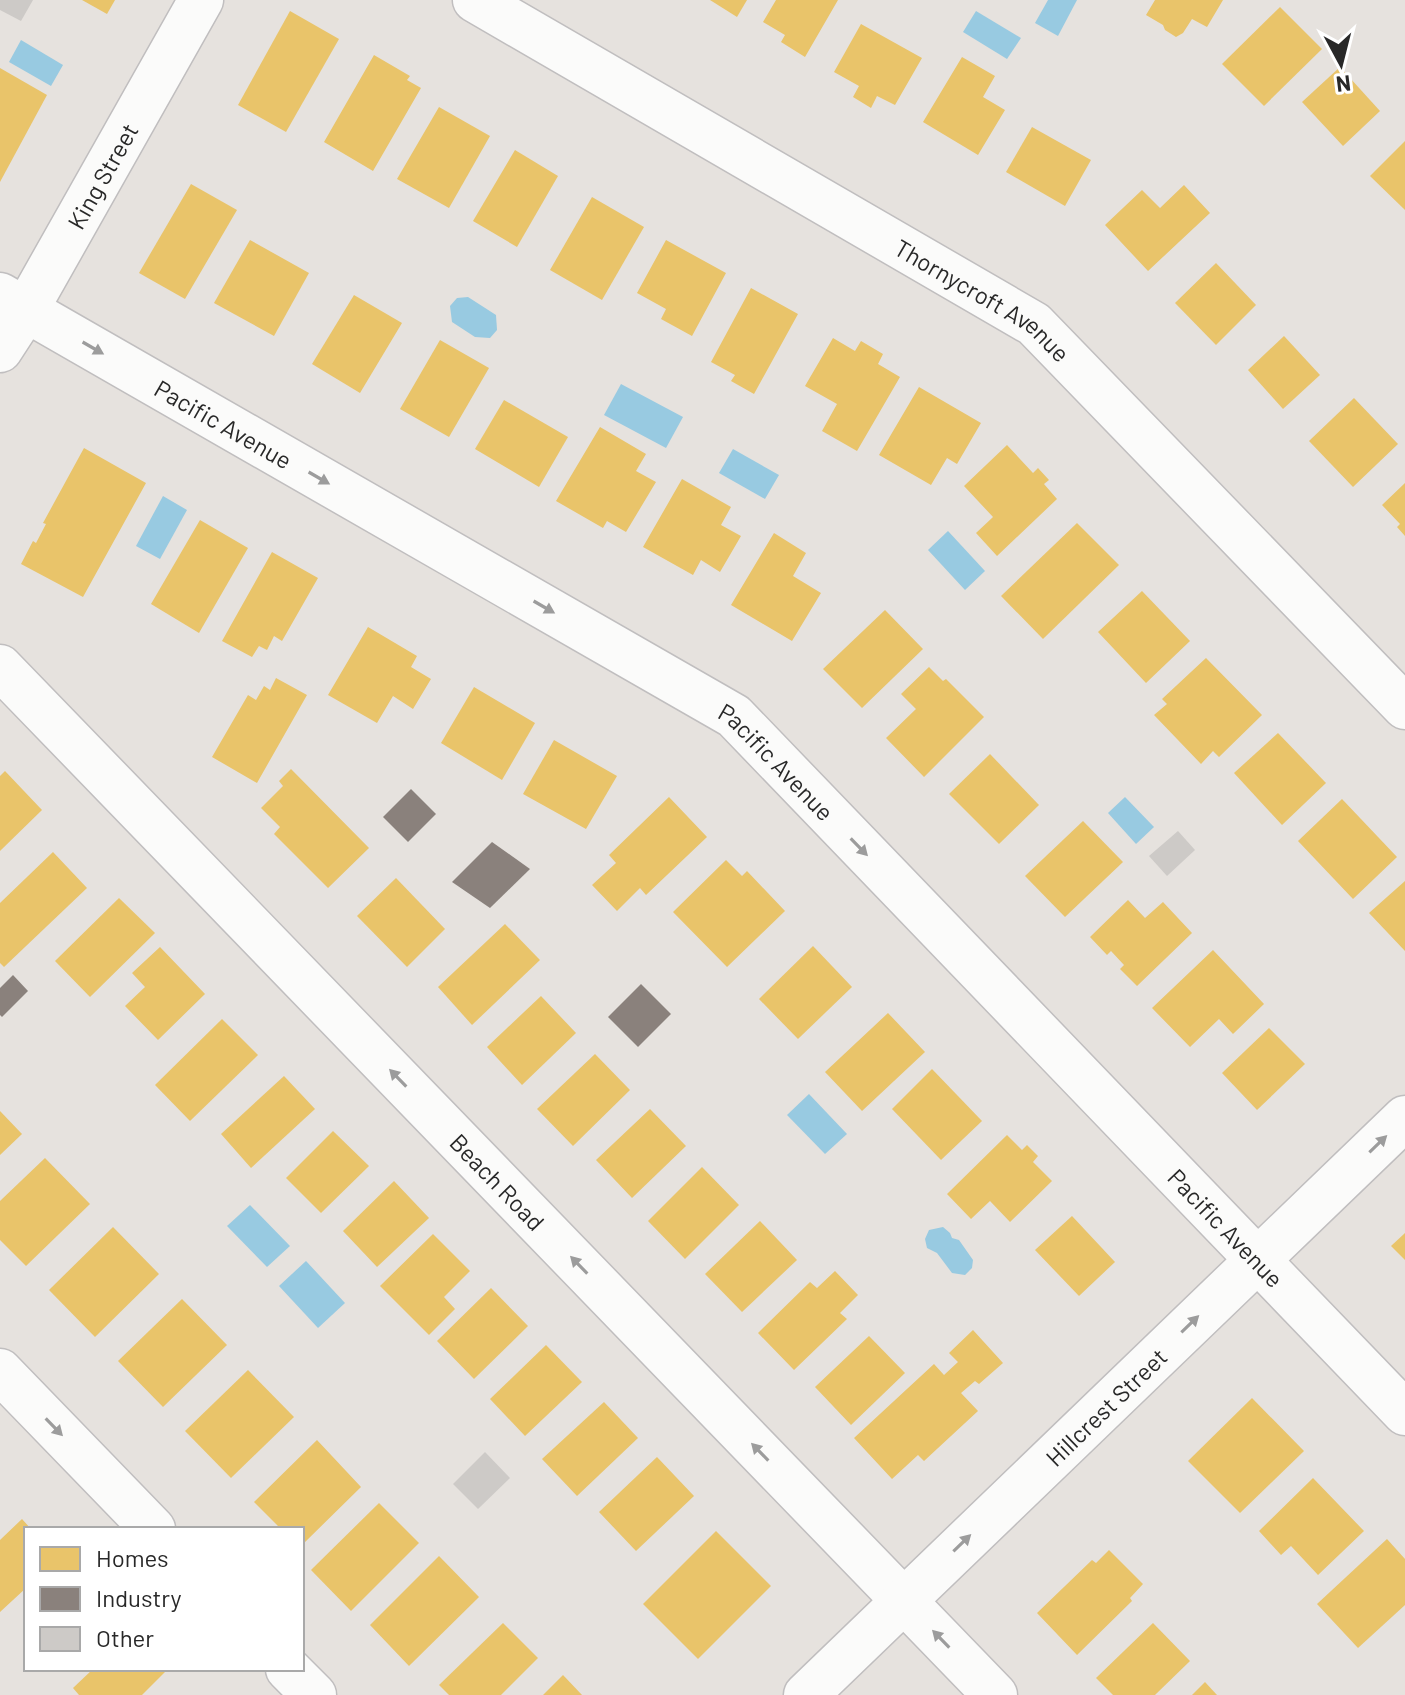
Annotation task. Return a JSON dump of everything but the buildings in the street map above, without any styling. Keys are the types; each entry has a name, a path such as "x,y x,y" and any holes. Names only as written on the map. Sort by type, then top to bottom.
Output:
{"street":[{"name":"King Street","path":"0,350 13,302 201,0"},
{"name":"Thornycroft Avenue","path":"475,0 1034,324 1405,707"},
{"name":"Pacific Avenue","path":"13,302 734,716 1405,1413"},
{"name":"Beach Road","path":"0,667 995,1695"},
{"name":"Hillcrest Street","path":"806,1695 1405,1118"},
{"path":"0,1371 151,1527"},
{"path":"290,1671 314,1695"}],"water":[{"path":"1048,0 1077,0 1058,36 1035,23"},
{"path":"976,11 1021,38 1007,59 963,32"},
{"path":"21,40 63,65 51,86 9,62"},
{"path":"468,297 496,315 497,330 490,338 475,337 452,322 450,306 457,298"},
{"path":"621,384 683,417 666,448 604,415"},
{"path":"733,449 779,475 765,499 719,473"},
{"path":"163,496 187,510 160,559 136,546"},
{"path":"948,531 985,571 965,590 928,550"},
{"path":"1125,797 1154,827 1136,844 1108,813"},
{"path":"809,1094 847,1134 825,1154 787,1115"},
{"path":"250,1205 290,1246 267,1267 227,1226"},
{"path":"943,1227 952,1238 959,1240 973,1260 972,1268 965,1275 952,1273 937,1253 927,1248 925,1239 929,1230"},
{"path":"306,1261 345,1303 318,1328 279,1286"}]}
